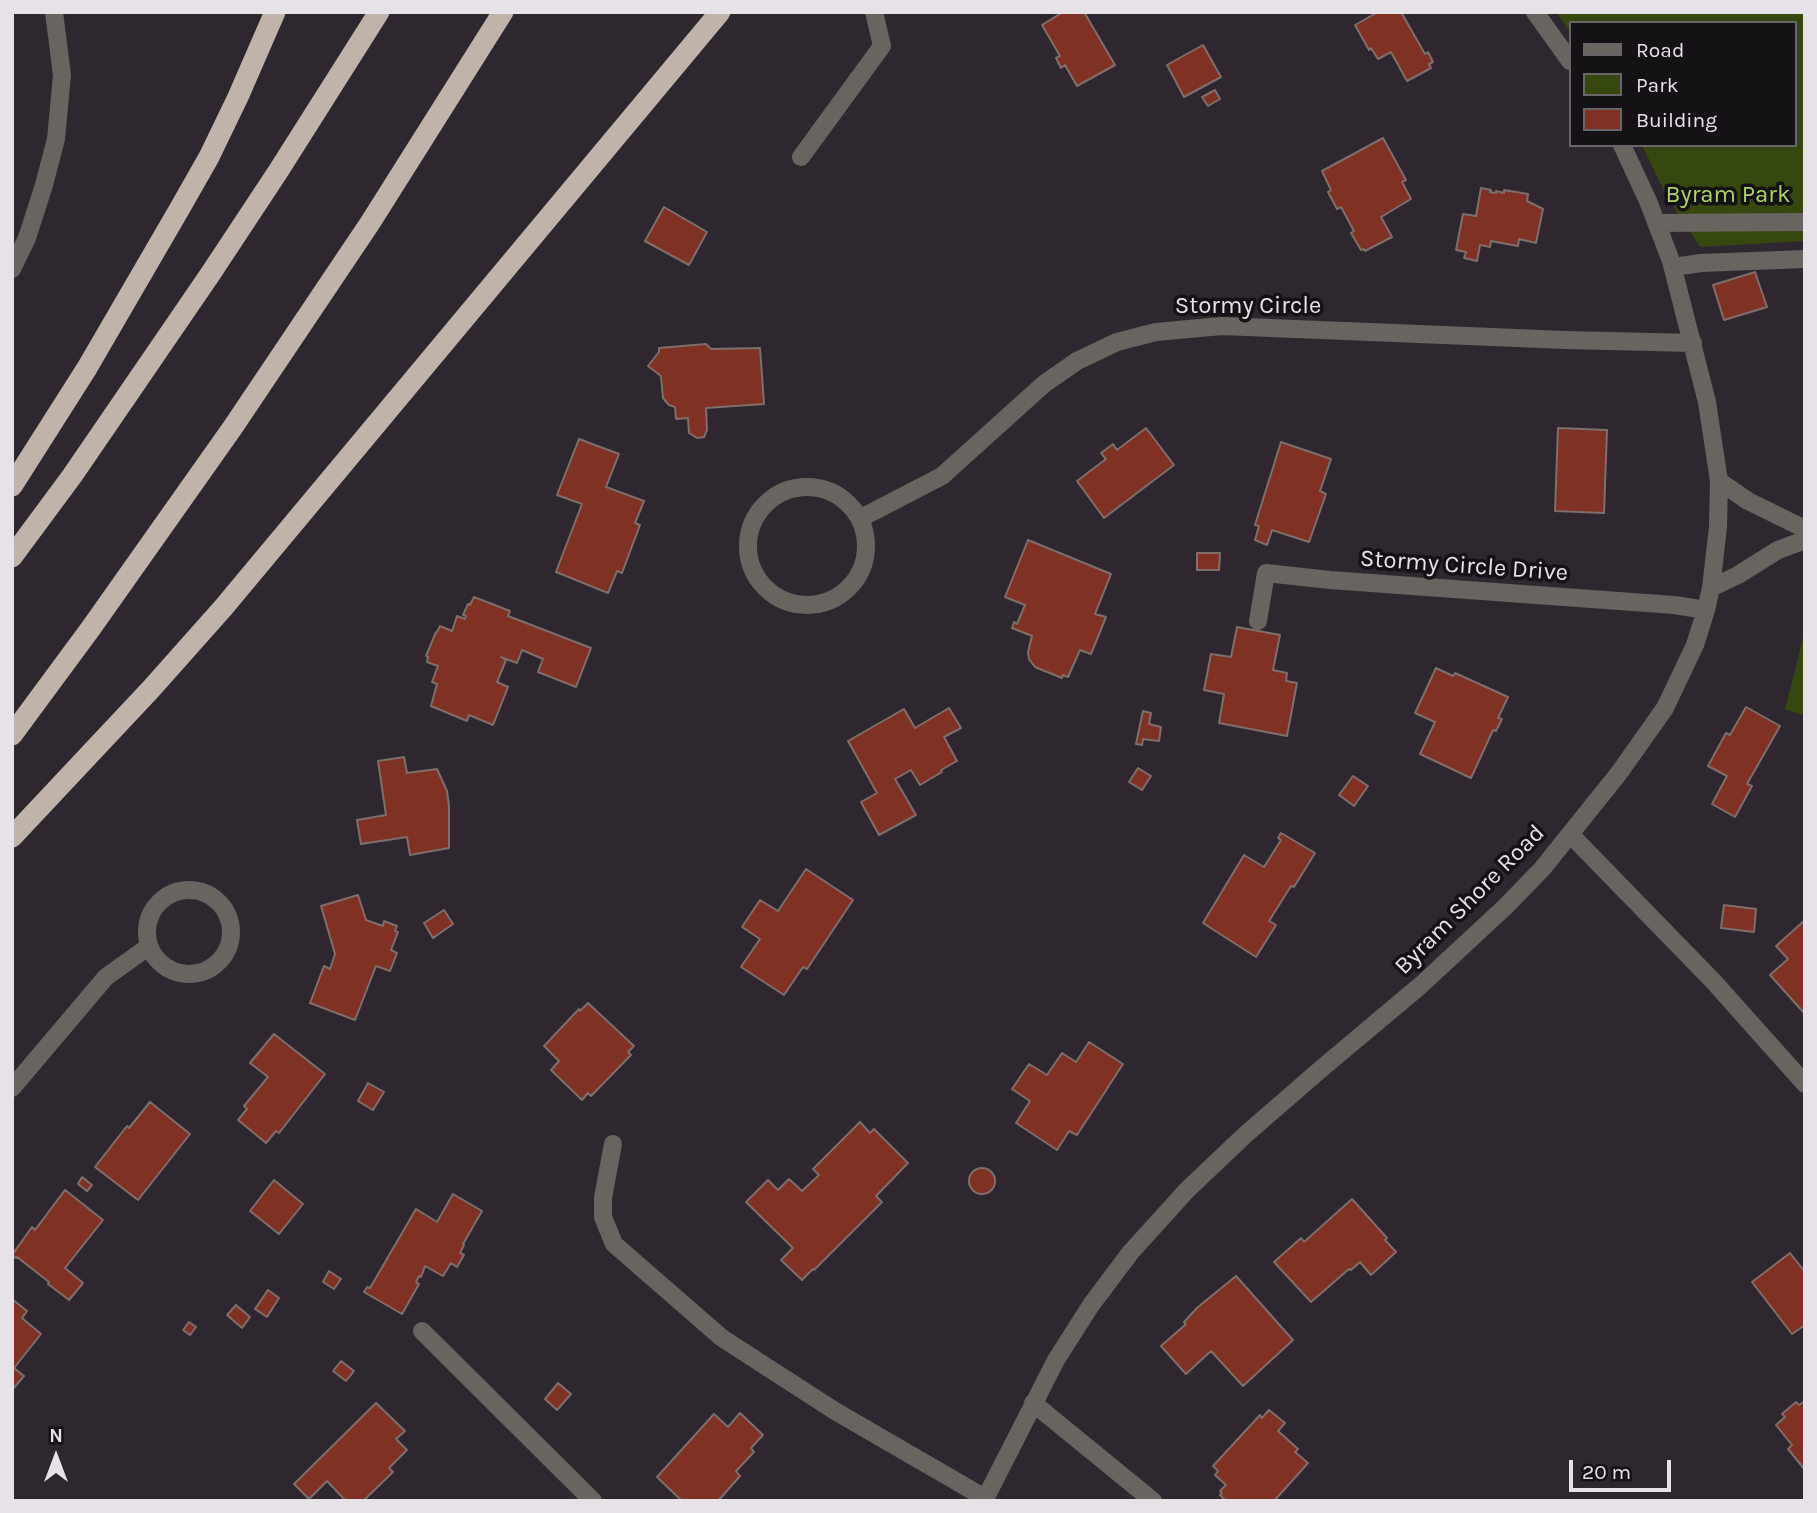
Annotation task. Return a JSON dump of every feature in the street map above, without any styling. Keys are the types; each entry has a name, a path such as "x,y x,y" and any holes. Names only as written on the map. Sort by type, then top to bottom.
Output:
{"highway":[{"path":"12,486 88,368 186,198 238,97 275,12"},
{"path":"12,557 211,273 287,159 379,12"},
{"path":"12,734 91,628 233,426 370,223 503,12"},
{"path":"12,837 152,689 223,608 720,12"}],"street":[{"path":"12,269 27,238 56,139 62,75 54,12"},
{"path":"800,157 882,46 874,12"},
{"path":"1535,12 1568,58"},
{"name":"Byram Shore Road","path":"984,1500 1056,1360 1091,1305 1130,1253 1187,1190 1245,1135 1421,985 1542,869 1619,774 1665,708 1695,645 1711,588 1718,527 1719,481 1707,402 1673,267 1623,147"},
{"path":"1656,223 1805,222"},
{"path":"1673,267 1701,263 1805,259"},
{"name":"Stormy Circle","path":"861,518 942,476 1044,384 1077,361 1117,342 1156,332 1222,326 1693,343"},
{"path":"1719,481 1748,501 1805,529"},
{"path":"806,486 828,489 843,497 861,518 867,546 863,568 849,589 832,600 816,604 792,603 768,591 756,576 749,558 748,541 752,522 770,499 789,488 806,486"},
{"path":"1711,588 1778,550 1805,540"},
{"name":"Stormy Circle Drive","path":"1258,621 1266,573 1674,605 1706,610"},
{"path":"1570,834 1714,982 1805,1084"},
{"path":"175,892 203,892 225,910 231,926 231,940 226,953 217,964 204,972 191,975 164,967 148,947 147,924 152,910 162,899 175,892"},
{"path":"12,1088 106,977 148,947"},
{"path":"613,1143 603,1198 603,1217 614,1244 722,1338 984,1500"},
{"path":"422,1331 593,1501"},
{"path":"1033,1403 1153,1501"}],"green space":[{"name":"Byram Park","path":"1556,12 1805,12 1805,241 1700,247 1666,195 1643,147 1796,147 1796,21 1568,21 1568,29"},
{"path":"1805,630 1805,716 1785,709"}],"building":[{"path":"1063,12 1084,12 1115,65 1077,86 1065,65 1061,68 1056,58 1060,56 1042,25"},
{"path":"1378,12 1401,12 1425,54 1428,52 1433,62 1429,64 1431,68 1407,81 1391,52 1378,59 1371,48 1369,50 1355,25"},
{"path":"1203,45 1221,77 1184,97 1167,65"},
{"path":"1215,90 1220,99 1208,106 1202,97"},
{"path":"1383,138 1406,180 1402,182 1411,199 1381,217 1392,237 1365,251 1361,250 1351,233 1354,231 1341,207 1337,209 1328,192 1331,190 1322,171"},
{"path":"1481,188 1496,193 1504,193 1504,190 1528,194 1527,201 1543,209 1536,243 1519,239 1518,246 1491,241 1490,247 1480,245 1477,261 1464,258 1466,252 1456,250 1463,214 1476,216"},
{"path":"664,207 707,232 689,265 645,241"},
{"path":"1755,272 1767,307 1724,320 1713,285"},
{"path":"706,344 711,349 760,348 764,404 706,408 707,430 704,437 697,438 689,433 688,418 676,419 675,407 663,398 661,376 648,366 659,348"},
{"path":"1146,428 1174,465 1104,518 1077,481 1106,459 1101,453 1113,444 1117,450"},
{"path":"1558,428 1607,430 1604,513 1555,511"},
{"path":"579,439 619,454 606,487 644,501 635,523 640,525 622,573 617,571 608,593 556,572 582,504 557,495"},
{"path":"1281,442 1331,459 1320,491 1326,494 1309,542 1272,530 1267,545 1255,540 1259,526 1255,525"},
{"path":"1028,540 1111,574 1095,614 1106,617 1091,654 1080,650 1068,677 1063,675 1062,678 1035,667 1028,652 1032,636 1012,628 1014,622 1017,624 1025,605 1005,597"},
{"path":"1197,553 1220,553 1219,570 1197,570"},
{"path":"474,597 510,611 508,616 591,648 576,687 538,672 543,659 522,650 517,663 501,657 506,660 497,682 508,687 493,725 469,715 467,721 431,706 437,684 432,682 438,666 427,662 426,656 440,626 452,631 457,616 465,619 466,616 463,615"},
{"path":"1237,627 1280,635 1273,670 1287,673 1286,681 1297,683 1287,736 1219,723 1224,694 1204,690 1211,654 1231,657"},
{"path":"1436,668 1453,676 1455,673 1508,697 1498,718 1502,719 1496,731 1493,730 1471,778 1420,754 1435,722 1415,713"},
{"path":"1746,707 1780,726 1747,784 1752,786 1735,817 1712,804 1727,776 1708,766 1726,733 1730,735"},
{"path":"949,708 961,728 944,737 957,761 920,785 911,770 895,779 916,815 879,835 861,802 877,793 848,741 904,709 915,728"},
{"path":"1143,711 1151,713 1149,724 1161,727 1159,741 1143,739 1142,745 1136,744"},
{"path":"404,757 407,773 437,769 447,791 449,848 410,855 407,837 361,844 357,820 386,815 378,761"},
{"path":"1138,768 1151,776 1142,790 1129,782"},
{"path":"1353,776 1368,786 1354,806 1339,795"},
{"path":"1281,833 1315,853 1269,921 1276,925 1256,957 1203,923 1244,855 1264,867 1281,840 1278,838"},
{"path":"806,869 853,900 807,969 803,967 784,995 741,967 760,939 742,927 760,900 778,911"},
{"path":"358,895 366,920 383,926 384,921 397,926 395,931 398,932 391,950 397,953 390,971 376,966 355,1020 310,1003 324,966 330,969 335,954 321,906"},
{"path":"1724,905 1756,909 1754,932 1721,928"},
{"path":"444,910 453,924 433,938 424,923"},
{"path":"1805,920 1805,1014 1770,975 1788,959 1776,946"},
{"path":"588,1003 634,1046 628,1052 631,1055 591,1096 588,1093 582,1100 551,1070 559,1061 544,1046"},
{"path":"274,1034 325,1074 279,1133 276,1131 266,1143 238,1120 247,1109 244,1106 268,1077 250,1063"},
{"path":"1089,1042 1123,1064 1077,1135 1069,1131 1057,1150 1016,1123 1030,1101 1012,1089 1029,1064 1047,1075 1062,1053 1076,1062"},
{"path":"368,1083 384,1092 373,1110 358,1101"},
{"path":"150,1102 190,1134 138,1200 95,1167"},
{"path":"860,1122 870,1133 874,1129 908,1163 876,1196 882,1202 802,1280 781,1260 793,1248 746,1202 768,1180 778,1190 789,1179 802,1191 819,1175 813,1169"},
{"path":"982,1168 991,1172 995,1181 991,1190 982,1194 973,1190 969,1181 973,1172"},
{"path":"82,1177 92,1185 87,1191 78,1184"},
{"path":"274,1180 303,1204 279,1234 250,1211"},
{"path":"65,1190 103,1220 65,1268 83,1283 69,1300 12,1255 32,1227 35,1230"},
{"path":"453,1194 482,1211 463,1244 460,1253 464,1255 457,1267 451,1263 443,1276 425,1266 416,1282 419,1284 402,1314 364,1292 367,1287 370,1288 416,1209 437,1222"},
{"path":"1352,1199 1396,1252 1371,1275 1360,1262 1311,1302 1274,1262 1301,1238 1304,1242"},
{"path":"1790,1253 1805,1272 1805,1325 1792,1334 1752,1282"},
{"path":"329,1271 341,1279 334,1289 323,1282"},
{"path":"1236,1276 1293,1340 1243,1386 1211,1351 1186,1374 1161,1346 1186,1324 1184,1322 1198,1307"},
{"path":"268,1290 279,1298 267,1317 255,1309"},
{"path":"12,1299 27,1311 22,1318 41,1334 14,1368 24,1376 12,1390"},
{"path":"236,1305 250,1317 242,1328 227,1315"},
{"path":"189,1322 196,1327 190,1335 183,1330"},
{"path":"341,1361 354,1371 346,1381 333,1371"},
{"path":"558,1383 571,1394 557,1410 545,1399"},
{"path":"1805,1401 1805,1470 1788,1449 1792,1445 1776,1425 1785,1417 1782,1414 1796,1402 1799,1405"},
{"path":"376,1403 405,1431 396,1439 407,1450 389,1468 393,1472 363,1501 346,1501 327,1481 309,1499 294,1484"},
{"path":"1269,1410 1285,1423 1278,1431 1298,1449 1295,1452 1308,1463 1274,1501 1226,1501 1220,1491 1226,1485 1215,1475 1218,1471 1213,1466 1260,1415 1262,1418"},
{"path":"740,1413 763,1435 751,1448 754,1452 736,1471 740,1476 718,1501 682,1501 657,1477 714,1414 728,1427"}]}
